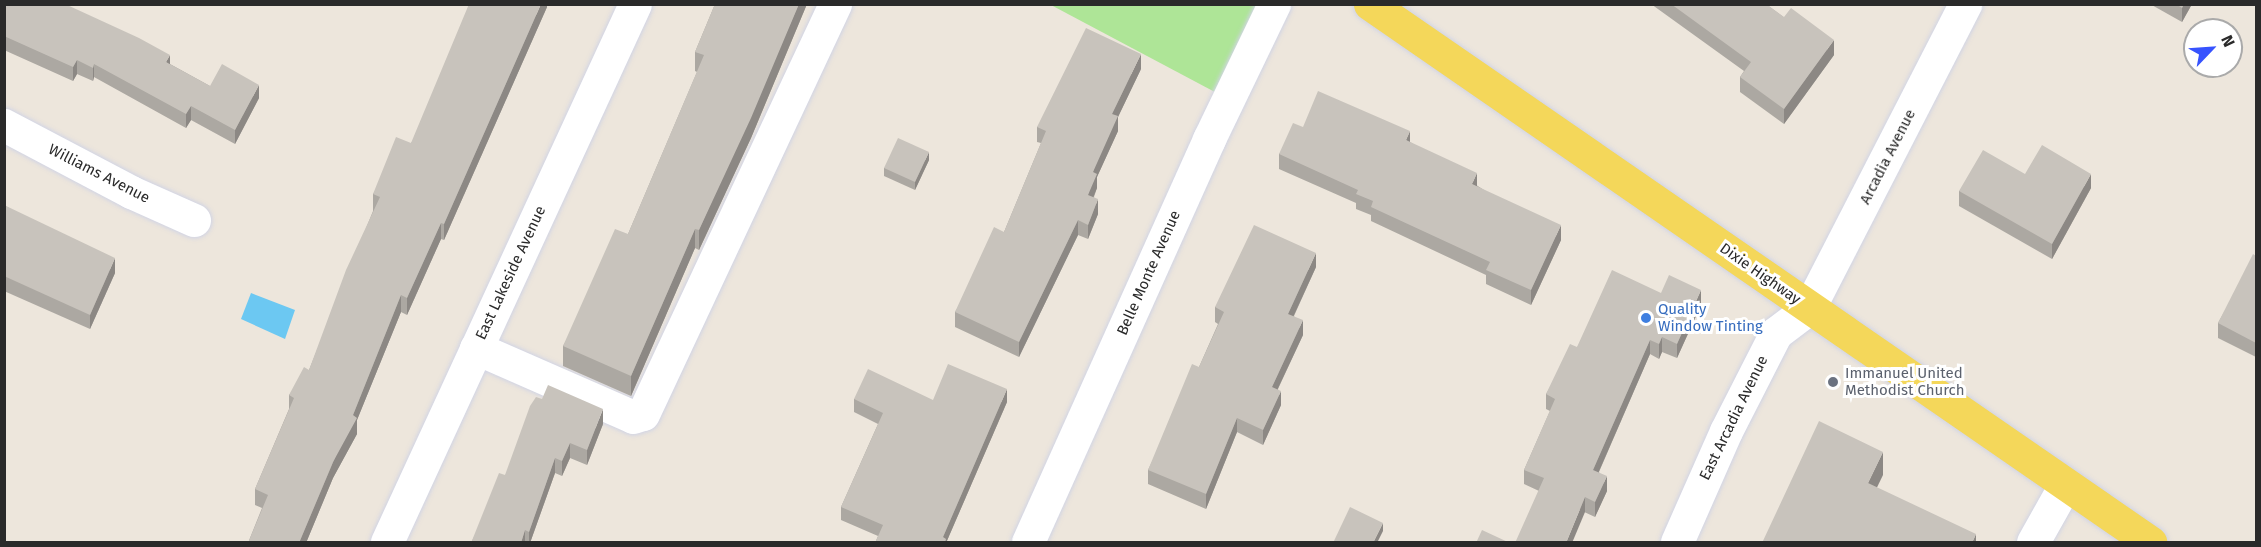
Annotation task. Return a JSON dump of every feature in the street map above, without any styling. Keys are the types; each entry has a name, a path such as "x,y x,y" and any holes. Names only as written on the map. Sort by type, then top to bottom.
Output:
{"main road":[{"name":"Dixie Highway","path":"1370,4 2150,543"}],"street":[{"name":"East Lakeside Avenue","path":"387,543 636,4"},
{"path":"476,348 633,417 643,414 835,4"},
{"name":"Belle Monte Avenue","path":"1028,543 1209,139 1274,4"},
{"name":"Arcadia Avenue","path":"1809,308 1965,4"},
{"name":"Williams Avenue","path":"4,125 194,220"},
{"name":"East Arcadia Avenue","path":"1677,543 1726,431 1776,333 1809,308"},
{"path":"2033,543 2066,484"}],"green space":[{"path":"1051,5 1274,5 1228,99"}],"water":[{"path":"251,293 295,310 285,339 241,319"}],"building":[{"path":"4,4 65,4 170,55 166,62 210,86 222,64 259,85 235,130 191,106 186,114 94,64 93,68 77,60 73,67 4,36"},
{"path":"469,4 541,4 444,224 441,223 407,298 401,295 353,415 357,418 333,462 299,543 248,543 268,495 255,489 294,398 289,395 304,367 309,370 346,270 380,197 373,194 396,137 411,143"},
{"path":"715,4 799,4 751,118 699,230 695,229 631,376 563,346 615,229 628,234 704,55 695,52"},
{"path":"1671,4 1766,4 1784,17 1791,8 1834,40 1784,109 1740,77 1751,62"},
{"path":"1086,28 1141,54 1112,114 1118,116 1093,172 1097,174 1088,195 1098,199 1088,225 1078,220 1019,342 955,312 994,227 1004,232 1046,131 1037,127"},
{"path":"1318,91 1410,131 1406,140 1477,173 1472,184 1561,225 1531,290 1486,270 1490,262 1371,207 1373,201 1356,194 1358,190 1279,154 1293,123 1303,127"},
{"path":"898,138 929,152 915,182 884,168"},
{"path":"2042,145 2091,174 2052,244 1959,191 1983,150 2025,174"},
{"path":"4,205 115,258 90,315 4,276"},
{"path":"1254,225 1316,253 1288,314 1303,320 1272,387 1281,391 1263,430 1237,418 1206,494 1148,470 1192,364 1199,367 1224,312 1215,307"},
{"path":"2253,254 2256,256 2256,343 2218,323"},
{"path":"1612,270 1661,293 1669,275 1701,290 1677,344 1662,337 1659,344 1650,340 1593,470 1607,476 1595,502 1585,497 1566,543 1515,543 1544,478 1524,470 1555,399 1546,394 1570,344 1577,347"},
{"path":"948,364 1007,389 943,537 946,539 945,543 875,543 883,525 841,507 883,413 854,399 868,369 933,400"},
{"path":"548,385 603,409 587,450 570,443 562,461 555,458 529,532 525,530 521,543 471,543 499,473 505,475 530,406 536,397 542,399"},
{"path":"1819,421 1883,452 1868,483 1976,534 1972,543 1762,543"},
{"path":"1350,507 1383,523 1373,543 1333,543"},
{"path":"1482,530 1510,543 1476,543"}],"place":[{"name":"Quality Window Tinting","path":"1646,318"},
{"name":"Immanuel United Methodist Church","path":"1833,382"}]}
